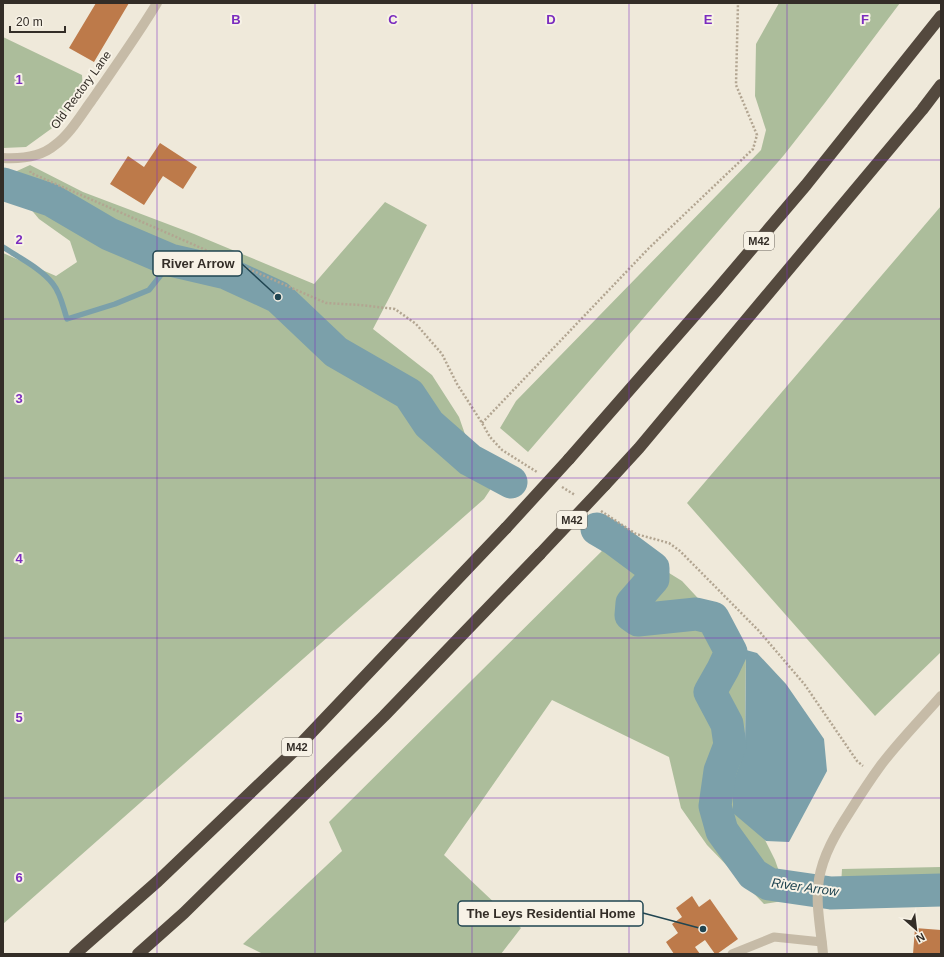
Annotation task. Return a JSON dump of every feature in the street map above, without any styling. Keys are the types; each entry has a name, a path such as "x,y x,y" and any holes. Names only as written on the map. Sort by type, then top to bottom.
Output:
{"highway":[{"name":"M42","path":"75,954 158,881 292,753 506,528 569,459 716,291 806,185 941,16"},
{"name":"M42","path":"138,954 189,908 384,716 605,485 639,448 922,110 941,85"}],"street":[{"name":"Old Rectory Lane","path":"3,158 23,158 41,153 55,145 66,134 115,67 157,3"},
{"path":"824,954 817,905 819,878 824,859 850,812 875,773 941,696"}],"lane":[{"path":"732,954 774,937 822,942"}],"path":[{"path":"482,423 649,248 754,148 758,135 736,85 738,3"},
{"path":"23,158 31,173 326,304 360,305 395,309 416,324 442,354 457,384 490,437 502,450 542,474"},
{"path":"561,486 581,499"},
{"path":"600,511 636,534 669,543 680,551 759,631 805,685 857,762 875,773"}],"green space":[{"path":"779,3 900,3 784,155 528,452 500,428 516,401 761,150 766,130 755,96 756,44"},
{"path":"3,37 82,75 83,90 55,126 26,147 3,148"},
{"path":"30,165 83,192 194,234 314,284 385,202 427,225 373,329 432,375 459,417 467,440 504,469 484,499 3,924 3,253 56,276 77,262 70,241 39,219 4,177"},
{"path":"941,206 941,652 875,716 687,503"},
{"path":"614,539 682,581 746,650 744,798 775,860 789,900 764,904 707,845 681,808 669,757 552,700 444,855 521,928 501,954 263,954 243,944 342,851 329,822"},
{"path":"941,867 941,906 840,902 842,869"}],"water":[{"path":"746,650 757,653 786,684 824,739 827,771 789,842 766,841 733,813 733,783 745,750"}],"building":[{"path":"96,3 129,3 94,62 69,48"},
{"path":"160,143 197,167 183,189 163,176 144,205 110,184 128,156 144,167"},
{"path":"692,896 699,907 710,899 738,939 717,954 715,954 705,940 695,947 700,954 674,954 666,942 678,933 672,924 682,917 676,908"},
{"path":"915,928 941,930 941,954 913,954"}],"waterway":[{"name":"River Arrow","path":"3,184 51,200 109,234 170,260 226,273 278,297 336,352 409,394 429,424 470,460 511,482"},
{"path":"3,247 43,273 53,284 62,301 67,319 115,304 149,290 164,271 170,260"},
{"name":"River Arrow","path":"597,529 614,539 653,568 653,579 632,603 631,615 638,620 696,614 713,618 731,652 710,692 727,724 730,745 720,771 715,806 722,831 753,874 769,884 831,893 941,890"}],"place":[{"name":"River Arrow","path":"278,297"},
{"name":"The Leys Residential Home","path":"703,929"}]}
